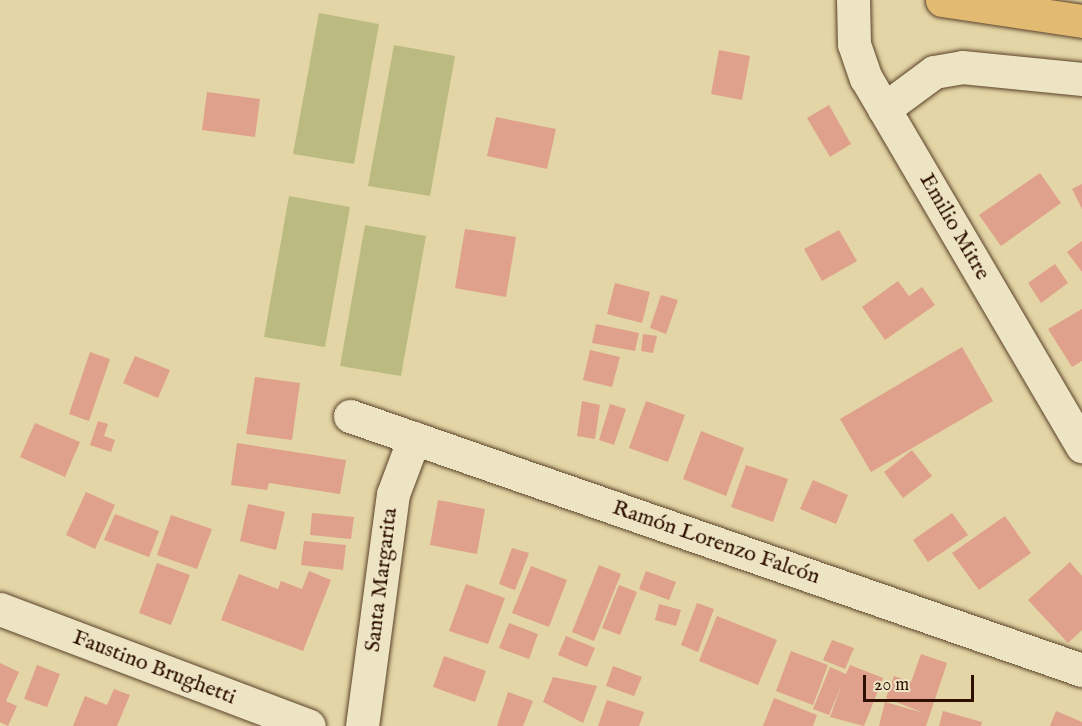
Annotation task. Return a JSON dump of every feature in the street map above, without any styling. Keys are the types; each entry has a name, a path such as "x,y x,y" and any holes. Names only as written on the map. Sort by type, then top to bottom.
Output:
{"main road":[{"path":"942,0 1082,21"}],"street":[{"name":"Emilio Mitre","path":"853,0 854,44 866,78 1082,446"},
{"path":"884,109 934,72 962,67 1082,79"},
{"name":"Ramón Lorenzo Falcón","path":"350,416 1082,670"},
{"name":"Santa Margarita","path":"362,726 393,494 414,438"},
{"name":"Faustino Brughetti","path":"0,609 309,726"}],"green space":[{"path":"319,13 379,24 354,164 293,154"},
{"path":"394,45 455,56 430,196 368,186"},
{"path":"289,196 350,207 325,347 264,337"},
{"path":"365,225 426,236 401,376 340,366"}],"building":[{"path":"719,50 750,56 742,100 711,94"},
{"path":"207,92 260,99 255,137 202,130"},
{"path":"829,105 851,144 830,157 807,118"},
{"path":"496,117 556,129 547,169 487,156"},
{"path":"1040,173 1061,203 1001,246 979,215"},
{"path":"1082,184 1082,209 1072,189"},
{"path":"465,229 516,237 506,297 455,288"},
{"path":"839,230 857,261 822,281 804,249"},
{"path":"1082,241 1082,272 1067,252"},
{"path":"1055,264 1068,283 1041,303 1028,283"},
{"path":"898,281 909,296 922,287 935,305 885,340 862,307"},
{"path":"615,283 650,292 642,323 607,314"},
{"path":"661,295 678,300 666,334 650,328"},
{"path":"1082,309 1082,361 1072,367 1048,329"},
{"path":"596,324 639,333 635,351 592,343"},
{"path":"643,334 657,336 653,353 641,351"},
{"path":"962,347 993,401 871,472 840,419"},
{"path":"590,350 620,357 612,387 583,380"},
{"path":"90,352 110,359 89,421 69,414"},
{"path":"135,356 170,370 158,398 123,383"},
{"path":"255,377 300,383 292,440 246,434"},
{"path":"582,401 600,405 595,439 577,436"},
{"path":"646,401 685,415 668,462 629,448"},
{"path":"610,404 626,409 614,445 599,440"},
{"path":"98,421 108,424 104,436 115,440 111,452 90,445"},
{"path":"35,423 80,442 65,477 20,457"},
{"path":"701,431 744,448 726,496 683,479"},
{"path":"237,443 346,460 340,494 269,483 267,490 231,485"},
{"path":"912,450 932,476 903,498 884,472"},
{"path":"746,465 788,479 773,522 731,507"},
{"path":"813,480 848,495 836,524 800,509"},
{"path":"86,492 115,505 95,549 66,535"},
{"path":"438,500 485,509 477,554 430,545"},
{"path":"248,504 285,512 276,550 240,541"},
{"path":"312,513 354,517 351,539 310,535"},
{"path":"952,513 968,535 928,562 913,540"},
{"path":"115,514 159,531 149,557 104,540"},
{"path":"171,515 212,529 197,569 157,555"},
{"path":"1005,516 1031,553 979,590 952,553"},
{"path":"304,541 346,545 343,570 301,565"},
{"path":"512,548 529,553 515,590 499,584"},
{"path":"1070,562 1082,576 1082,630 1068,643 1028,600"},
{"path":"157,563 190,575 171,625 139,613"},
{"path":"599,565 621,574 594,641 572,632"},
{"path":"531,566 567,580 549,627 512,613"},
{"path":"309,571 331,580 303,651 221,620 239,574 278,589 281,581 302,589"},
{"path":"646,571 676,582 669,600 639,589"},
{"path":"466,584 505,598 488,644 449,631"},
{"path":"619,585 637,592 620,635 602,628"},
{"path":"697,603 714,609 698,652 681,645"},
{"path":"659,604 681,610 676,626 655,620"},
{"path":"717,616 777,640 758,685 699,661"},
{"path":"509,623 538,634 529,659 499,648"},
{"path":"566,636 595,648 587,667 558,655"},
{"path":"832,640 854,648 845,669 823,660"},
{"path":"791,651 828,665 813,705 776,691"},
{"path":"921,654 947,663 926,726 879,726 885,702 924,713 886,698 894,676 911,682"},
{"path":"444,656 486,671 475,702 433,687"},
{"path":"0,663 19,672 6,701 17,706 8,726 0,722"},
{"path":"37,665 60,674 47,707 24,699"},
{"path":"850,665 883,678 864,726 830,717 842,684 829,715 813,709 830,667 846,674"},
{"path":"613,666 642,677 634,696 606,686"},
{"path":"553,677 597,686 583,723 543,702"},
{"path":"114,689 130,695 117,726 73,726 85,696 107,705"},
{"path":"508,692 533,701 523,726 497,726"},
{"path":"774,698 817,715 813,726 763,726"},
{"path":"607,700 644,712 639,726 598,726"},
{"path":"943,711 982,722 981,726 939,726"},
{"path":"1056,711 1082,722 1082,726 1050,726"}]}
